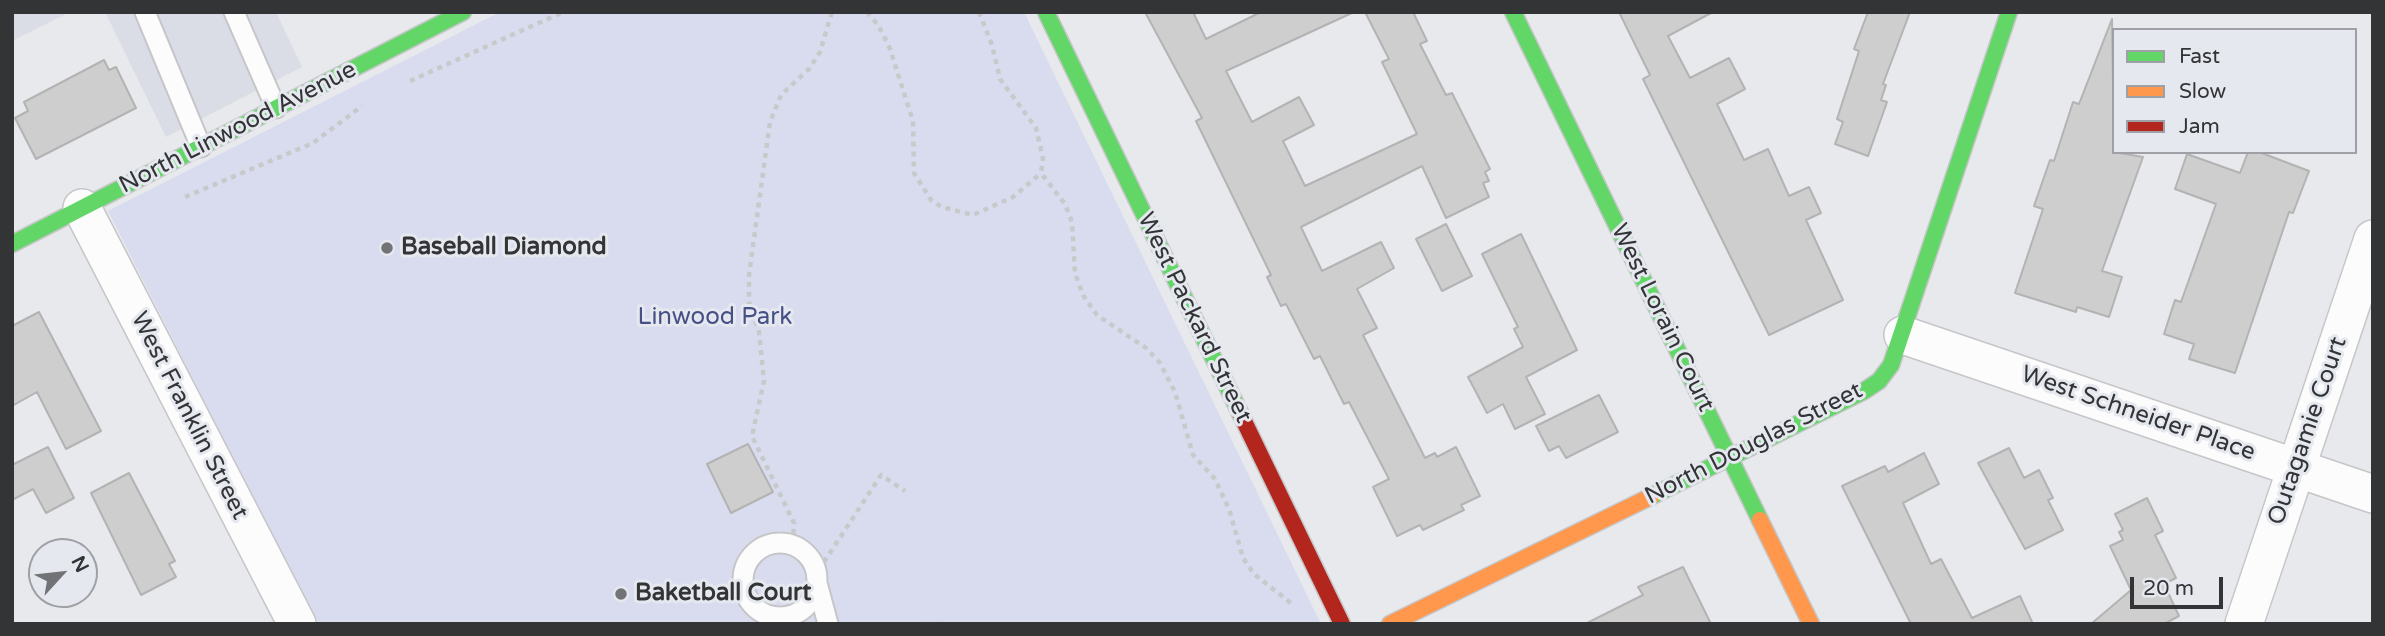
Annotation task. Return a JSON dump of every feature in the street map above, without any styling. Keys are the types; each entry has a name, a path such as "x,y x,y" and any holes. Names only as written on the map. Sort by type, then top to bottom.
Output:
{"street":[{"name":"North Linwood Avenue","path":"12,244 463,12"},
{"name":"West Packard Street","path":"1046,12 1342,624"},
{"name":"West Lorain Court","path":"1513,12 1811,624"},
{"name":"North Douglas Street","path":"1390,624 1730,458 1879,381 1891,365 1903,335 2009,12"},
{"name":"West Franklin Street","path":"82,208 297,624"},
{"name":"Outagamie Court","path":"2244,624 2373,239"},
{"name":"West Schneider Place","path":"1903,335 2373,494"}],"lane":[{"path":"145,12 201,147"},
{"path":"234,12 242,23 276,108"},
{"path":"817,577 807,606 797,613 774,617 762,612 745,594 743,582 744,569 758,549 769,544 793,544 803,550 817,577 828,624"},
{"path":"797,613 818,624"}],"path":[{"path":"404,84 563,12"},
{"path":"793,544 794,523 752,436 764,381 761,343 749,302 749,275 770,122 781,95 809,69 820,52 832,12"},
{"path":"867,12 890,46 912,121 914,173 931,200 959,213 973,215 1013,197 1041,173 1043,159 1036,128 1000,79 992,45 979,12"},
{"path":"183,198 313,143 365,103"},
{"path":"1041,173 1065,204 1072,222 1075,273 1083,295 1097,315 1146,348 1160,363 1175,392 1194,455 1215,479 1229,509 1243,558 1254,574 1294,608"},
{"path":"817,577 881,475 905,491"},
{"path":"925,624 942,624"}],"shaded area":[{"path":"12,12 70,12 12,41"},
{"path":"105,12 276,12 302,67 166,137"}],"green space":[{"name":"Linwood Park","path":"500,12 1024,12 1321,624 317,624 108,211"}],"building":[{"path":"1145,12 1193,12 1206,39 1261,12 1354,12 1226,71 1252,122 1299,97 1314,125 1283,141 1305,186 1417,134 1382,62 1389,59 1365,12 1413,12 1427,41 1420,44 1446,95 1452,93 1490,169 1485,172 1489,181 1483,183 1489,197 1446,218 1422,166 1301,227 1322,271 1381,242 1394,268 1357,289 1377,328 1363,335 1425,458 1435,453 1437,457 1456,447 1480,496 1461,505 1464,510 1423,530 1420,525 1397,536 1373,487 1389,479 1349,402 1344,404 1320,356 1314,359 1286,304 1281,306 1267,277 1271,275 1196,121 1202,118"},
{"path":"1619,12 1713,12 1668,36 1690,78 1729,58 1745,89 1717,104 1744,160 1768,149 1789,196 1809,187 1821,213 1806,220 1843,300 1769,335 1643,79 1650,75"},
{"path":"1868,12 1910,12 1883,84 1886,85 1881,100 1887,102 1868,156 1835,144 1843,122 1837,119 1859,51 1854,49"},
{"path":"2112,19 2112,154 2143,157 2102,271 2122,277 2109,317 2077,307 2076,312 2015,293 2043,209 2034,206 2050,160 2054,161 2073,102 2079,104"},
{"path":"104,60 109,70 116,67 136,108 36,159 15,118 28,111 24,102"},
{"path":"2187,154 2240,173 2247,154 2264,154 2309,171 2293,213 2289,212 2235,373 2189,359 2194,344 2164,334 2175,300 2181,302 2216,204 2175,189"},
{"path":"1446,224 1472,276 1442,291 1416,239"},
{"path":"1521,234 1577,350 1526,377 1545,414 1515,429 1503,404 1487,413 1468,377 1523,347 1514,329 1518,327 1482,254"},
{"path":"39,312 101,431 66,449 37,392 12,406 12,326"},
{"path":"1599,395 1618,432 1566,458 1559,446 1549,451 1536,426"},
{"path":"748,444 773,492 731,513 707,464"},
{"path":"48,447 74,498 46,513 33,489 12,500 12,465"},
{"path":"2009,448 2024,478 2039,470 2053,498 2048,500 2063,530 2025,549 1978,463"},
{"path":"1924,453 1939,484 1903,503 1931,564 1941,559 1972,618 2020,596 2033,624 1911,624 1842,486 1885,466 1888,472"},
{"path":"129,473 175,561 169,564 176,577 141,595 91,493"},
{"path":"2147,498 2163,531 2155,535 2176,578 2164,584 2179,616 2164,624 2091,624 2131,590 2110,546 2123,540 2119,532 2123,530 2115,514"},
{"path":"1683,567 1711,624 1585,624 1643,595 1638,587"}],"traffic: fast":[{"path":"12,244 463,12"},
{"path":"1046,12 1241,415"},
{"path":"1513,12 1760,520"},
{"path":"1652,496 1864,391 1879,381 1891,365 2009,12"}],"traffic: slow":[{"path":"1390,624 1652,496"},
{"path":"1760,520 1811,624"}],"traffic: jam":[{"path":"1241,415 1342,624"}],"place":[{"name":"Baseball Diamond","path":"387,248"},
{"name":"Baketball Court","path":"621,594"}]}
